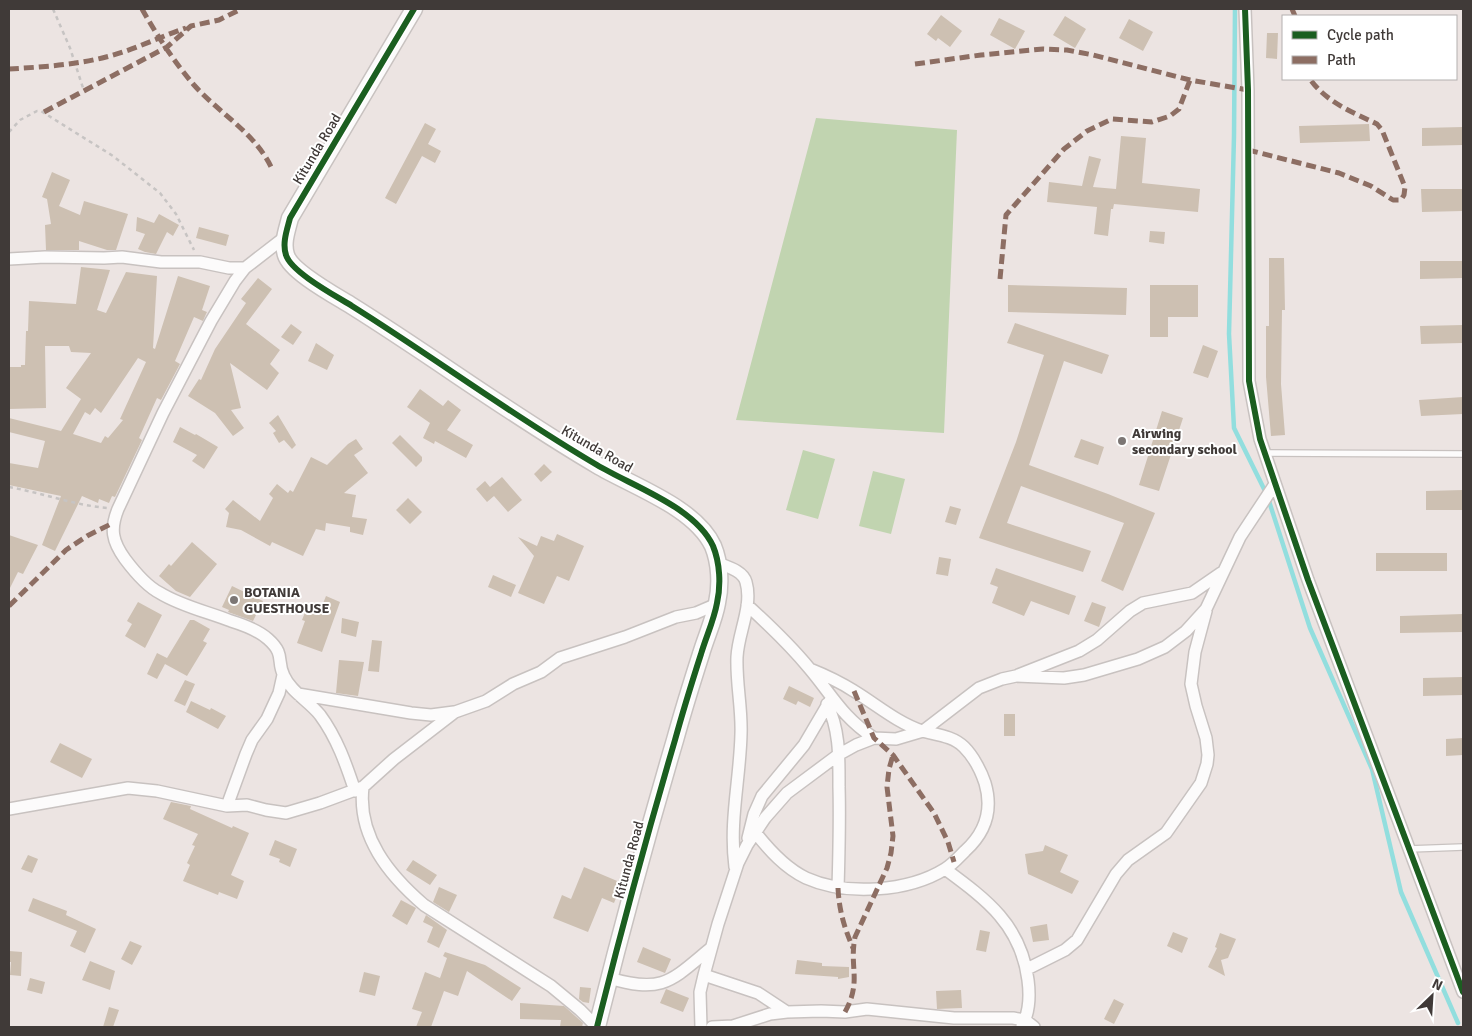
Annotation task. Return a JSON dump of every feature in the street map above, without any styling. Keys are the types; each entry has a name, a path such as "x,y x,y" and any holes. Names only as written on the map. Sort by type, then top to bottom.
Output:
{"street":[{"name":"Kitunda Road","path":"414,9 290,218 285,237 286,256 294,267 316,284 392,331 541,432 600,467 658,497 697,524 706,534 712,545 718,563 717,604 671,753 597,1027"},
{"path":"1245,9 1248,98 1250,381 1254,412 1264,453 1308,580 1409,849 1456,964 1463,992"},
{"path":"227,806 252,740 279,694 283,675 277,647 266,637 247,626 159,593 129,565 120,552 112,532 118,509 163,413 230,289 245,268 285,237"},
{"path":"9,259 122,257 161,262 200,262 229,268 245,268"},
{"path":"1027,969 1065,950 1077,940 1116,874 1128,860 1166,833 1201,783 1208,755 1206,738 1193,696 1191,676 1195,652 1206,609 1240,537 1275,484"},
{"path":"718,563 739,572 746,580 747,605 738,642 737,658 741,735 732,843 735,872"},
{"path":"829,701 858,728 874,738 896,740 923,731 979,688 1016,676 1079,651 1097,640 1130,611 1144,603 1192,593 1224,572"},
{"path":"298,694 411,713 431,715 455,712 486,702 513,684 541,672 560,658 625,637 676,617 696,613 717,604"},
{"path":"747,605 810,668 829,701 838,738 840,800 838,888"},
{"path":"1016,676 1064,678 1105,670 1138,659 1165,647 1186,631 1206,609"},
{"path":"756,832 766,847 783,863 805,877 838,888 876,889 897,886 945,869 968,849 980,836 985,826 988,794 983,777 964,747 949,738 923,731 897,720 854,691 810,668"},
{"path":"283,675 291,688 305,699 319,715 334,737 359,789 367,832 382,861 406,890 424,905 551,986 573,1003 597,1027"},
{"path":"747,845 754,814 762,796 804,745 829,701"},
{"path":"9,809 128,788 157,791 227,806 247,805 286,813 320,804 359,789 394,759 455,712"},
{"path":"701,1027 700,992 704,975 735,872 747,845 765,818 787,793 838,756 874,738"},
{"path":"712,1027 734,1026 770,1014 787,1012 821,1010 845,1012 867,1009 954,1018 1012,1018 1027,1025 1030,990 1027,969 1013,932 1004,920 978,894 945,869"},
{"path":"609,978 643,986 659,984 674,978 711,948"},
{"path":"704,975 758,993 787,1012"}],"lane":[{"path":"1264,453 1463,454"},
{"path":"1409,849 1463,847"}],"path":[{"path":"53,9 70,48 84,91"},
{"path":"9,132 20,120 37,111 41,111 113,156 160,193 187,234 200,262"},
{"path":"9,486 89,506 118,509"}],"green space":[{"path":"816,118 957,130 944,433 736,420"},
{"path":"803,450 835,459 818,519 786,510"},
{"path":"873,471 905,479 891,534 859,526"}],"building":[{"path":"941,15 962,31 950,47 938,38 936,41 927,34"},
{"path":"1065,16 1086,29 1075,48 1053,35"},
{"path":"999,18 1025,31 1015,49 990,35"},
{"path":"1129,19 1153,32 1143,51 1119,38"},
{"path":"1267,33 1278,33 1277,59 1266,58"},
{"path":"425,123 436,129 428,144 441,151 435,163 422,156 396,204 385,198"},
{"path":"1369,124 1370,141 1300,143 1299,126"},
{"path":"1463,127 1463,145 1422,146 1422,128"},
{"path":"1121,136 1146,138 1142,183 1200,189 1198,212 1114,204 1113,209 1111,209 1108,236 1094,234 1097,207 1047,202 1049,182 1082,186 1089,156 1101,159 1093,187 1116,189"},
{"path":"52,172 70,180 59,206 80,215 84,201 128,214 116,250 107,250 79,241 79,250 46,250 45,225 51,224 47,199 42,197"},
{"path":"1421,189 1463,189 1463,211 1422,212"},
{"path":"159,214 179,225 173,236 167,232 156,254 138,249 145,234 136,231 137,217 154,223"},
{"path":"199,227 229,235 226,246 196,238"},
{"path":"1150,231 1165,232 1164,244 1149,242"},
{"path":"1269,258 1284,258 1285,310 1282,310 1281,384 1285,435 1271,436 1266,377 1266,326 1269,326"},
{"path":"1420,261 1463,261 1463,278 1420,279"},
{"path":"81,267 110,270 97,310 106,313 126,272 157,276 153,348 155,349 178,276 210,286 202,310 207,312 203,321 194,317 175,361 180,364 161,400 157,398 139,438 142,440 115,497 112,496 109,503 99,499 98,503 82,496 55,551 42,545 61,496 9,485 9,463 38,468 45,441 9,432 9,418 61,431 81,399 66,388 91,353 71,352 69,346 45,346 46,408 9,409 9,367 25,365 29,301 76,304","holes":["138,358 146,362 120,419 123,420 108,438 105,436 101,443 73,434 85,412 90,415 95,408 101,413"]},
{"path":"258,278 272,289 246,324 280,350 270,364 279,373 267,390 230,363 241,408 231,410 244,428 233,436 215,413 188,396 199,379 201,380 215,349 246,303 241,299"},
{"path":"1008,285 1127,288 1126,315 1008,312"},
{"path":"1150,285 1198,285 1198,317 1168,317 1168,337 1150,337"},
{"path":"1015,323 1109,355 1102,374 1064,361 1029,465 1155,513 1123,591 1101,581 1124,523 1021,486 1007,523 1091,551 1083,572 979,538 1016,442 1044,355 1007,343"},
{"path":"291,324 302,332 293,345 281,337"},
{"path":"1463,325 1463,343 1421,344 1420,326"},
{"path":"316,343 334,355 327,370 308,361"},
{"path":"1203,345 1218,351 1208,378 1193,373"},
{"path":"420,389 443,406 448,400 461,410 447,430 473,445 466,458 435,441 434,444 423,438 430,423 407,407"},
{"path":"1463,397 1463,414 1421,416 1419,400"},
{"path":"1162,411 1183,418 1159,491 1139,485"},
{"path":"278,415 296,445 292,449 284,440 279,443 273,433 276,431 269,423"},
{"path":"180,427 218,447 204,469 192,461 197,455 173,442"},
{"path":"400,435 422,457 422,461 416,467 392,443"},
{"path":"356,439 363,449 354,455 368,473 344,493 356,495 352,517 367,519 363,535 350,532 350,527 326,523 325,531 316,529 303,556 272,542 270,546 241,530 226,527 229,513 225,509 233,500 260,521 273,498 269,494 277,484 288,493 290,490 293,492 311,457 327,465 348,444"},
{"path":"1081,439 1104,447 1098,465 1074,457"},
{"path":"544,464 552,472 541,482 534,474"},
{"path":"502,477 522,500 508,512 494,496 487,502 476,489 485,481 490,487"},
{"path":"1463,490 1463,510 1426,510 1426,491"},
{"path":"408,498 422,512 410,524 396,510"},
{"path":"950,506 961,509 956,525 945,522"},
{"path":"557,534 584,546 569,581 557,576 544,604 518,593 534,556 518,537 537,546 541,536 554,541"},
{"path":"9,535 38,545 23,574 18,572 9,590"},
{"path":"192,542 217,564 190,597 176,591 159,576 169,564 171,566"},
{"path":"1376,553 1447,553 1447,571 1376,571"},
{"path":"939,557 951,559 948,576 936,574"},
{"path":"996,568 1076,596 1069,615 1031,601 1024,616 992,603 998,587 990,584"},
{"path":"493,575 516,585 511,597 488,587"},
{"path":"232,586 263,601 253,621 228,612 229,610 222,607"},
{"path":"326,596 340,602 322,652 297,643 305,621 302,620 308,605 320,611"},
{"path":"138,602 162,615 145,648 125,636 132,624 127,621"},
{"path":"1092,602 1106,607 1099,627 1084,621"},
{"path":"1463,614 1463,632 1400,633 1400,616"},
{"path":"342,618 359,622 356,637 341,633"},
{"path":"190,620 194,620 210,629 203,641 207,643 187,676 165,664 157,679 147,674 157,653 167,658"},
{"path":"372,640 382,641 379,672 368,671"},
{"path":"339,660 364,662 358,696 336,693"},
{"path":"1463,677 1463,695 1423,696 1423,678"},
{"path":"185,680 195,684 185,706 174,701"},
{"path":"789,686 814,698 810,707 798,701 796,705 783,699"},
{"path":"191,701 226,716 218,729 186,712"},
{"path":"1004,714 1015,714 1015,736 1004,736"},
{"path":"1463,738 1463,755 1446,756 1446,739"},
{"path":"60,743 92,759 82,778 50,762"},
{"path":"171,802 191,806 190,809 232,828 233,826 249,833 231,875 244,881 237,899 219,892 218,895 183,881 190,865 187,863 195,846 192,845 198,834 163,819"},
{"path":"275,840 297,849 290,867 279,862 280,859 269,855"},
{"path":"1045,845 1068,855 1060,872 1079,881 1072,894 1028,874 1025,854 1043,851"},
{"path":"28,855 38,859 32,873 21,869"},
{"path":"413,860 437,875 430,885 406,870"},
{"path":"584,867 622,883 614,903 602,898 588,932 553,918 562,895 571,899"},
{"path":"439,887 457,895 449,912 433,902"},
{"path":"33,898 67,911 66,915 96,929 85,953 70,946 77,931 28,911"},
{"path":"401,900 416,908 407,925 392,916"},
{"path":"426,915 447,930 439,948 427,942 433,927 423,922"},
{"path":"1047,924 1049,940 1033,942 1030,927"},
{"path":"980,930 990,932 986,952 976,950"},
{"path":"1173,932 1188,938 1182,953 1167,946"},
{"path":"1220,933 1236,939 1228,958 1221,960 1225,976 1208,967 1217,948 1215,947"},
{"path":"130,941 142,946 132,965 121,959"},
{"path":"643,947 671,959 665,973 637,962"},
{"path":"9,951 22,952 21,976 10,975 11,962 9,962"},
{"path":"445,952 485,965 521,988 512,1001 467,971 458,996 444,991 431,1027 416,1027 422,1012 412,1009 425,972 440,978 447,958 443,956"},
{"path":"797,960 822,963 822,966 849,967 849,977 838,979 838,977 795,974"},
{"path":"90,961 115,971 110,990 82,980"},
{"path":"364,972 380,976 375,996 359,992"},
{"path":"30,978 45,982 42,994 27,990"},
{"path":"580,987 591,988 589,1003 579,999"},
{"path":"666,989 689,998 683,1012 660,1003"},
{"path":"961,990 962,1008 937,1009 936,991"},
{"path":"1114,999 1124,1004 1114,1024 1104,1019"},
{"path":"520,1003 564,1006 583,1023 582,1027 560,1027 561,1020 520,1019"},
{"path":"109,1007 119,1010 113,1027 103,1027"}],"waterway":[{"path":"1235,9 1229,334 1234,428 1267,495 1310,628 1372,769 1401,892 1458,1023"}],"marked path":[{"path":"142,9 166,48 194,85 248,135 258,146 273,171"},
{"path":"44,112 167,47 191,26 219,20 241,9"},
{"path":"1292,9 1295,15"},
{"path":"9,69 94,60 127,51 186,28"},
{"path":"915,64 1043,49 1067,50 1190,80 1248,90"},
{"path":"1000,279 1006,215 1064,149 1087,131 1112,119 1152,122 1170,116 1179,109 1190,80"},
{"path":"1248,150 1339,173 1371,186 1393,200 1401,200 1405,187 1382,130 1377,124 1349,111 1332,100 1311,80"},
{"path":"9,606 66,550 87,536 113,523"},
{"path":"854,691 874,738 893,755 934,813 948,842 954,862"},
{"path":"845,1012 853,992 855,937 887,868 891,853 893,836 887,787 893,755"},
{"path":"838,888 842,918 853,948"}],"cycle path":[{"path":"414,9 290,218 285,236 286,255 296,269 315,283 535,427 597,465 678,509 704,532 713,546 717,560 719,582 716,609 654,811 597,1027"},
{"path":"1245,9 1248,90 1249,381 1260,439 1308,580 1463,992"}],"place":[{"name":"Airwing secondary school","path":"1122,441"},
{"name":"BOTANIA GUESTHOUSE","path":"234,600"}]}
